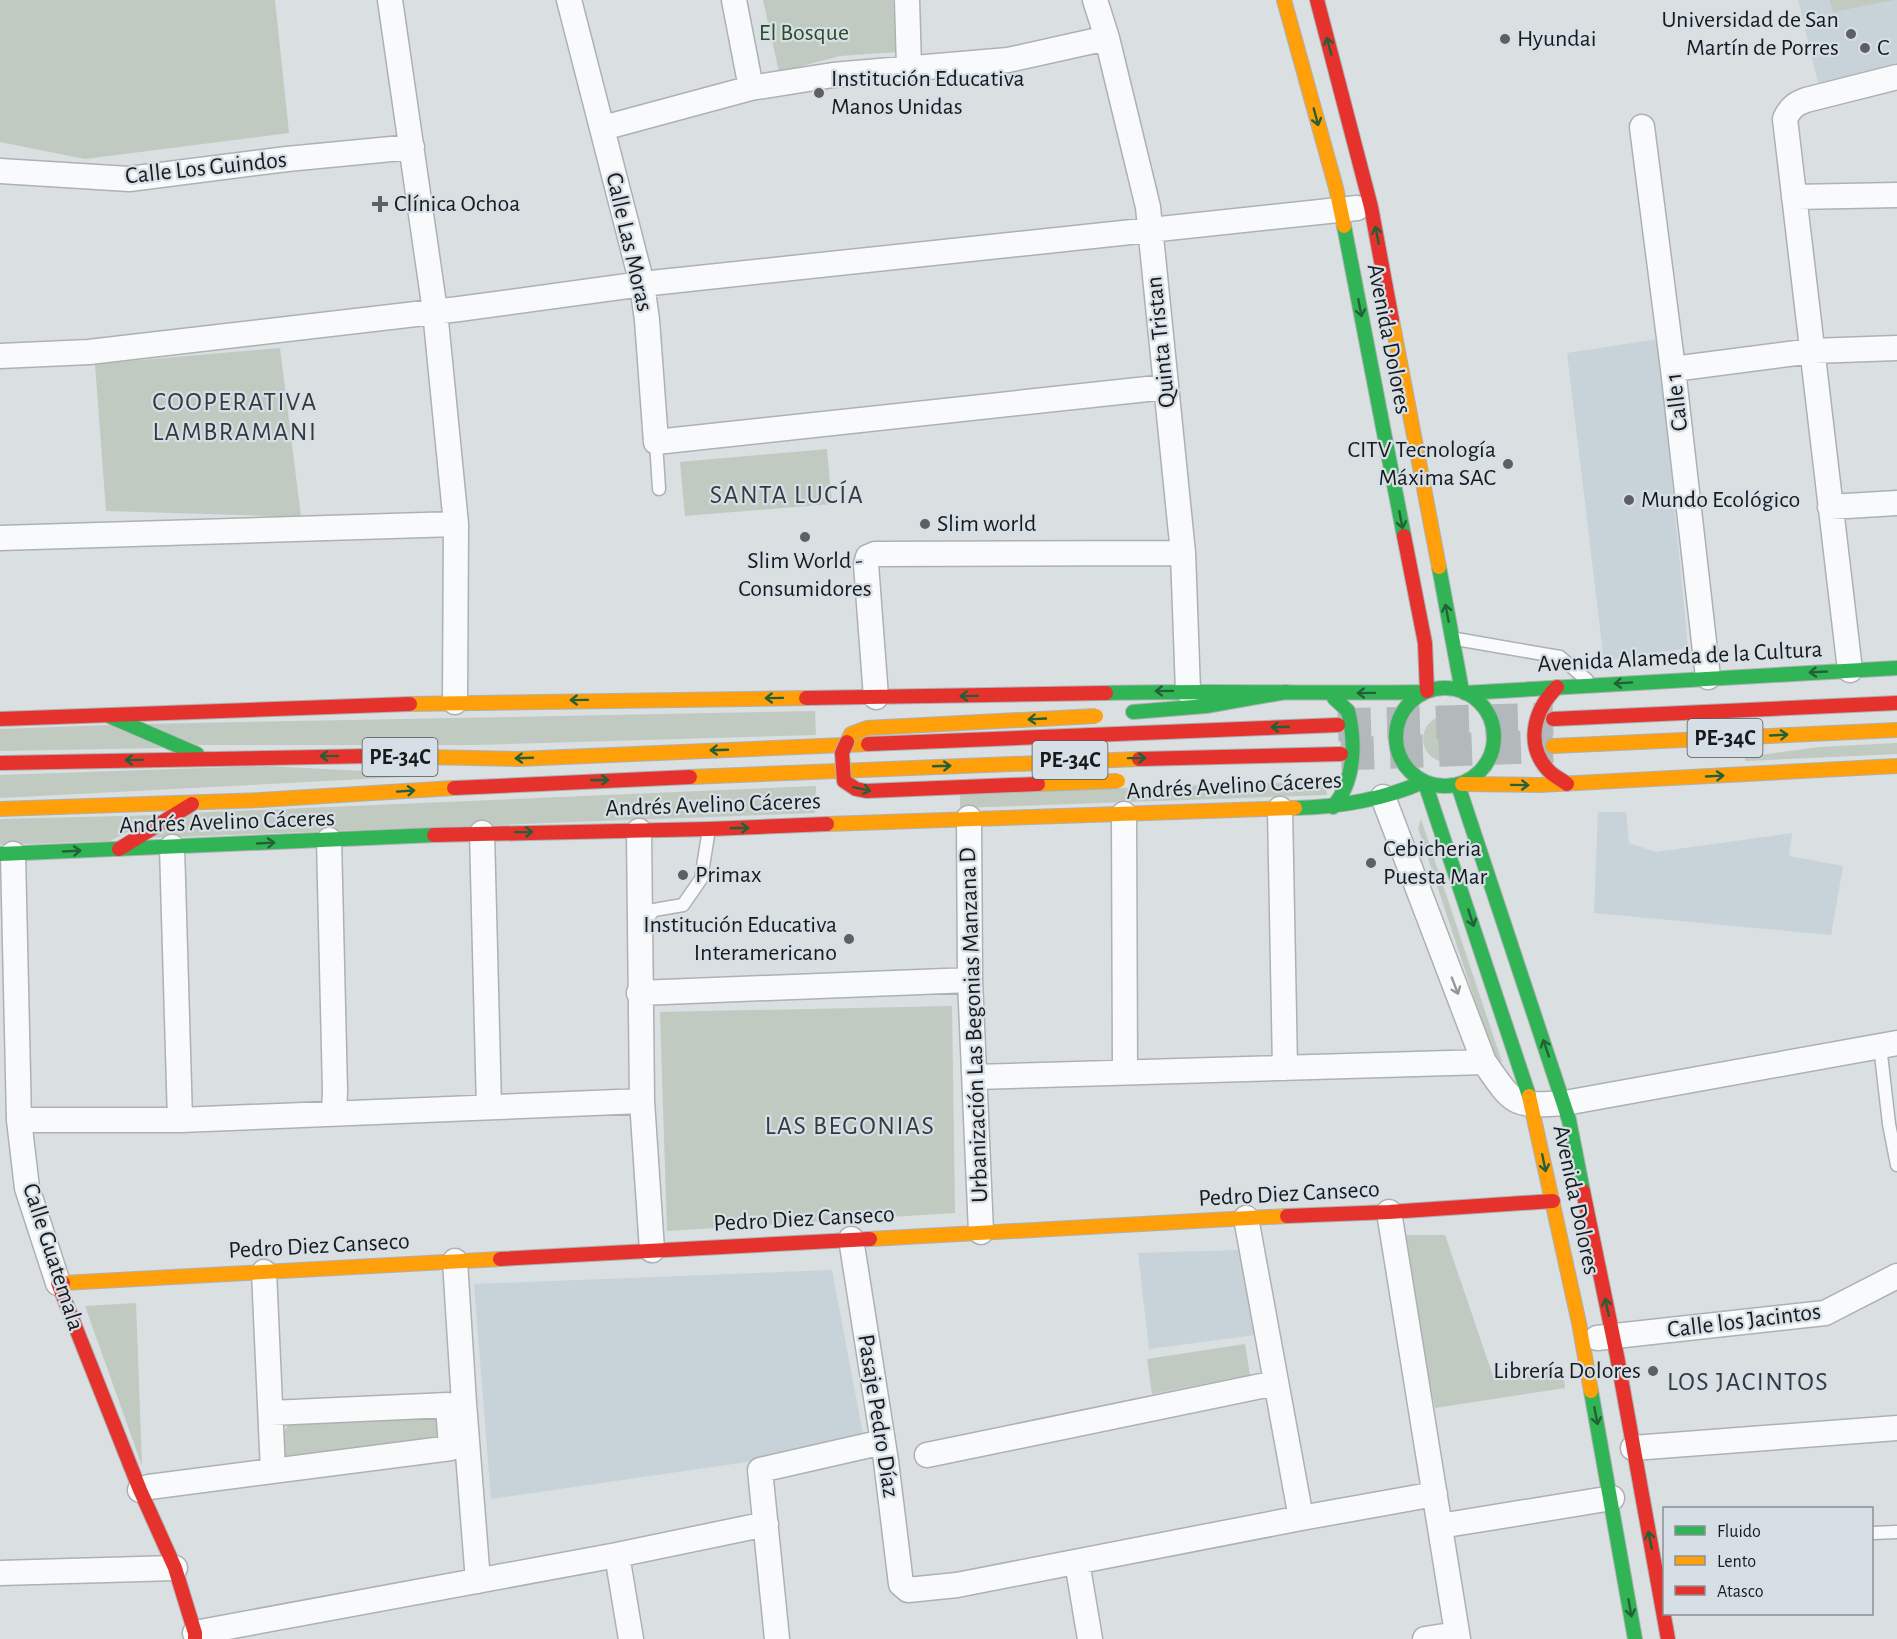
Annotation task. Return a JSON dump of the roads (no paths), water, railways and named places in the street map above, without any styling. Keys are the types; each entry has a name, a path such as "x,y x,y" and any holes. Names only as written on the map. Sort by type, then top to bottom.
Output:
{"main road":[{"name":"Avenida Dolores","path":"1284,0 1340,210 1425,643 1426,692"},
{"name":"Avenida Dolores","path":"1317,0 1371,207 1464,692"},
{"name":"Avenida Alameda de la Cultura","path":"1464,692 1897,668"},
{"path":"1557,687 1544,701 1536,719 1535,738 1540,757 1545,765 1551,773 1567,784"},
{"path":"1460,785 1476,776 1487,763 1494,748 1494,731 1489,715 1479,702 1464,692 1438,688 1411,701 1401,714 1396,729 1395,745 1400,760 1410,773 1424,783 1442,787 1567,784 1897,766"},
{"path":"0,719 455,702 1188,691 1326,694 1426,692"},
{"path":"1124,781 866,791 856,789 844,781 842,753 851,734 867,728 1107,715 1206,706 1286,692"},
{"path":"1326,694 1340,701 1347,709 1351,725 1349,781 1333,807"},
{"name":"PE-34C","path":"1553,719 1897,703"},
{"path":"109,716 207,758"},
{"name":"PE-34C","path":"0,763 345,756 517,759 1338,725"},
{"name":"PE-34C","path":"1553,746 1897,730"},
{"name":"Andrés Avelino Cáceres","path":"0,809 260,800 530,783 1019,762 1337,754 1297,770"},
{"name":"Avenida Dolores","path":"1424,783 1552,1201 1582,1340 1612,1498 1635,1639"},
{"name":"Andrés Avelino Cáceres","path":"7,854 482,833 709,830 969,818 1333,807 1383,797 1424,783"},
{"name":"Avenida Dolores","path":"1460,785 1565,1103 1613,1336 1663,1612"},
{"path":"119,849 195,802"},
{"name":"Pedro Diez Canseco","path":"58,1283 1389,1212 1552,1201"},
{"name":"Calle Guatemala","path":"58,1283 140,1490 175,1568 195,1636"},
{"name":"Avenida Dolores","path":"1664,1615 1668,1639"}],"street":[{"path":"390,0 435,311 456,524 455,702"},
{"name":"Calle Las Moras","path":"569,0 642,284 647,320 656,442"},
{"path":"734,0 751,88"},
{"path":"907,0 909,67"},
{"name":"Quinta Tristan","path":"1095,0 1107,38 1148,207 1183,552 1188,691"},
{"path":"603,128 751,88 833,75 1008,60 1107,38"},
{"path":"1850,670 1785,119 1789,111 1806,100 1897,77"},
{"name":"Calle 1","path":"1642,127 1673,369 1708,677"},
{"name":"Calle Los Guindos","path":"0,171 129,179 287,159 412,147"},
{"path":"1794,197 1897,195"},
{"path":"0,356 89,352 642,284 1371,207"},
{"path":"1673,369 1812,351 1897,348"},
{"path":"656,442 1166,387"},
{"path":"1830,507 1897,503"},
{"path":"0,538 456,524"},
{"path":"876,697 866,564 868,557 875,554 1183,552"},
{"path":"1383,797 1484,1062 1521,1102 1565,1103 1888,1045"},
{"path":"1280,809 1285,1068"},
{"path":"1124,814 1125,1072"},
{"name":"Urbanización Las Begonias Manzana D","path":"969,818 970,980 981,1232"},
{"path":"639,831 642,1101 652,1250"},
{"path":"482,833 489,1107"},
{"path":"329,840 334,1113"},
{"path":"172,847 180,1120"},
{"name":"Calle Guatemala","path":"7,854 19,1120 27,1188 58,1283"},
{"path":"639,993 970,980"},
{"path":"975,1077 1484,1062"},
{"path":"19,1120 180,1120 642,1101"},
{"path":"1389,1212 1457,1636 1425,1639"},
{"path":"1246,1218 1301,1518"},
{"name":"Pasaje Pedro Díaz","path":"851,1239 883,1442 902,1584 908,1590 957,1585 1077,1562"},
{"path":"455,1261 478,1581"},
{"path":"264,1272 273,1471"},
{"name":"Calle los Jacintos","path":"1582,1340 1825,1313 1897,1276"},
{"path":"927,1455 1276,1383"},
{"path":"140,1490 451,1448 448,1405 271,1413"},
{"path":"1633,1448 1897,1428"},
{"path":"777,1639 760,1470 883,1442"},
{"path":"1090,1639 1077,1562 1434,1494"},
{"path":"1440,1526 1612,1498"},
{"path":"195,1636 766,1524"},
{"path":"617,1555 631,1639"},
{"path":"0,1573 175,1568"}],"lane":[{"name":"Calle Las Moras","path":"656,442 659,489"},
{"path":"1452,638 1560,657 1592,685"},
{"path":"640,928 654,910 683,905 695,888 701,879 709,830"},
{"path":"1888,1045 1889,1124 1897,1166"},
{"path":"1873,1533 1897,1532"}],"tunnel":[{"path":"1338,725 1553,719"},
{"path":"1341,754 1553,746"}],"place":[{"name":"Universidad de San Martín de Porres","path":"1851,34"},
{"name":"Hyundai","path":"1505,39"},
{"name":"C","path":"1865,48"},
{"name":"Institución Educativa Manos Unidas","path":"819,93"},
{"name":"Clínica Ochoa","path":"380,204"},
{"name":"CITV Tecnología Máxima SAC","path":"1508,464"},
{"name":"Mundo Ecológico","path":"1629,500"},
{"name":"Slim world","path":"925,524"},
{"name":"Slim World - Consumidores","path":"805,537"},
{"name":"Cebicheria Puesta Mar","path":"1371,863"},
{"name":"Primax","path":"683,875"},
{"name":"Institución Educativa Interamericano","path":"849,939"},
{"name":"Librería Dolores","path":"1653,1371"}],"district":[{"name":"COOPERATIVA LAMBRAMANI","path":"235,417"},
{"name":"SANTA LUCÍA","path":"787,495"},
{"name":"LAS BEGONIAS","path":"850,1126"},
{"name":"LOS JACINTOS","path":"1748,1382"}],"park label":[{"name":"El Bosque","path":"804,33"}]}
